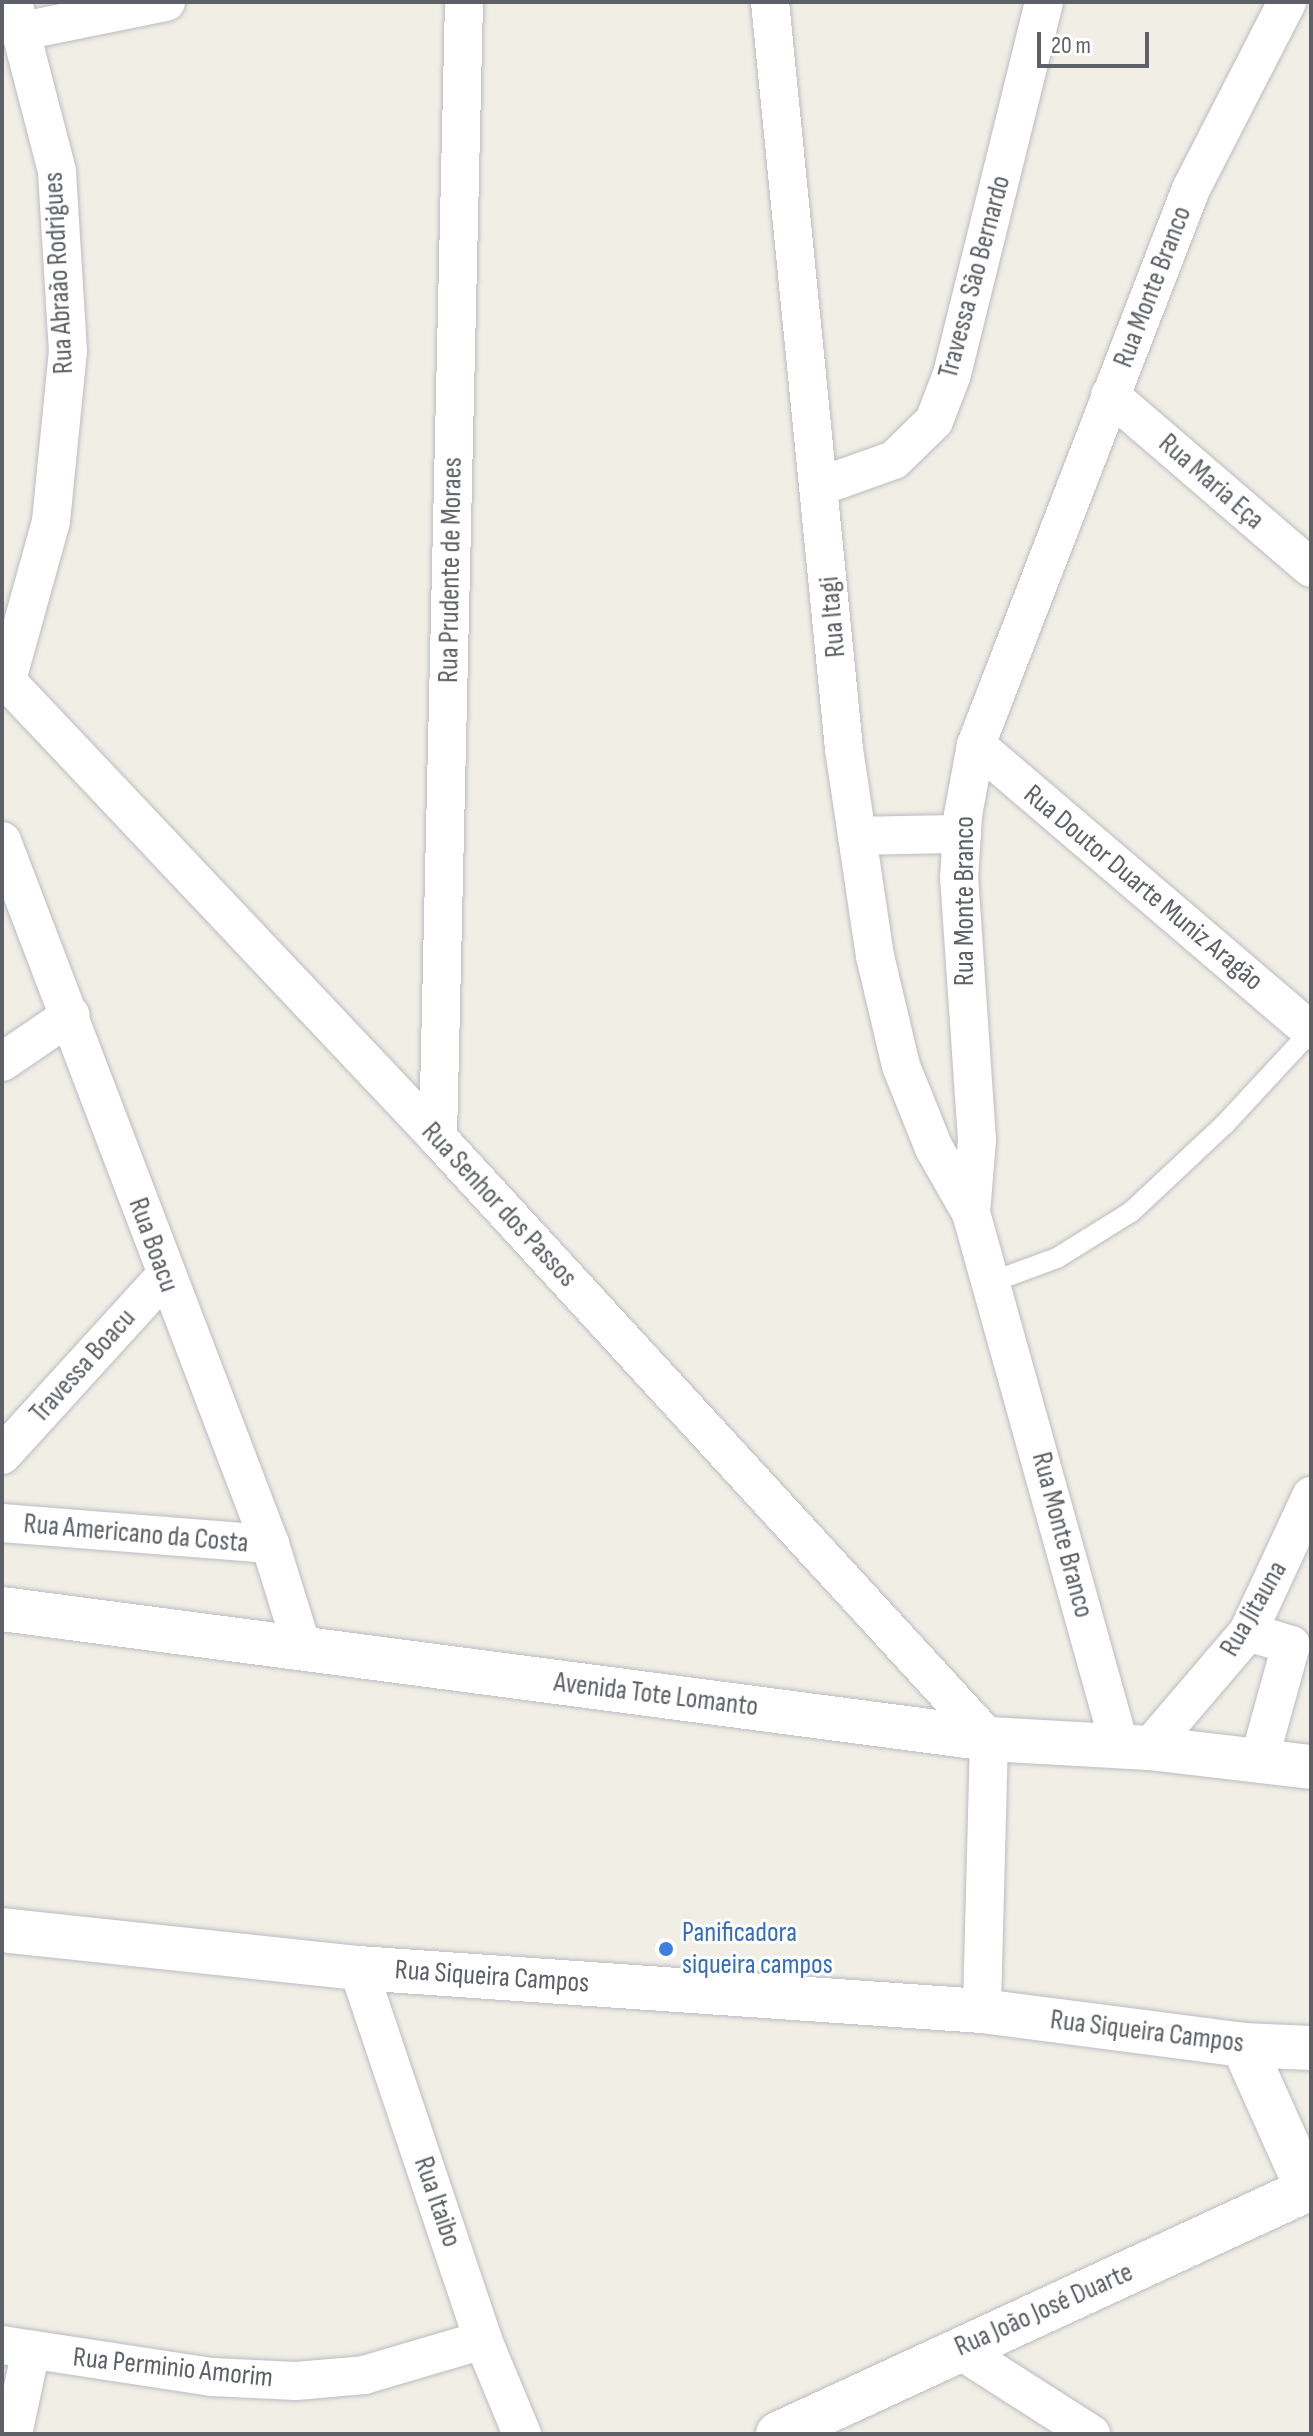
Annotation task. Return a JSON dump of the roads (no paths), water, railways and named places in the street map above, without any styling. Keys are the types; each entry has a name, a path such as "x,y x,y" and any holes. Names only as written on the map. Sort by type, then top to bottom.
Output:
{"street":[{"path":"17,16 166,2"},
{"name":"Rua Prudente de Moraes","path":"438,1138 464,2"},
{"name":"Rua Itagi","path":"770,2 821,486 844,749 875,956 901,1066 934,1148 971,1213"},
{"name":"Travessa São Bernardo","path":"821,486 894,460 934,421 952,374 1044,2"},
{"name":"Rua Monte Branco","path":"1134,1748 989,1283 971,1213 977,1140 965,1004 962,834 976,745 1110,395 1191,189 1287,2"},
{"name":"Rua Abraão Rodrigues","path":"4,680 51,521 68,352 57,171 17,16"},
{"name":"Rua Maria Eça","path":"1110,395 1311,568"},
{"name":"Rua Senhor dos Passos","path":"4,680 438,1138 989,1739"},
{"name":"Rua Doutor Duarte Muniz Aragão","path":"976,745 1311,1031"},
{"path":"857,836 962,834"},
{"name":"Rua Boacu","path":"2,841 71,1015 164,1277 270,1544 303,1650"},
{"path":"2,1062 71,1015"},
{"name":"Travessa Boacu","path":"2,1455 164,1277"},
{"name":"Rua Jitauna","path":"1134,1748 1248,1632 1311,1496"},
{"name":"Rua Americano da Costa","path":"2,1523 270,1544"},
{"name":"Avenida Tote Lomanto","path":"2,1609 989,1739 1134,1748 1311,1767"},
{"path":"1248,1632 1301,1646 1259,1760"},
{"path":"982,2011 989,1739"},
{"name":"Rua Siqueira Campos","path":"2,1930 358,1968 982,2011 1243,2045 1311,2048"},
{"name":"Rua Itaibo","path":"358,1968 483,2340 522,2434"},
{"path":"1243,2045 1310,2189"},
{"name":"Rua João José Duarte","path":"778,2434 1310,2189"},
{"name":"Rua Perminio Amorim","path":"16,2348 212,2377 296,2381 364,2375 483,2340"},
{"path":"13,2434 16,2348"},
{"path":"958,2349 1091,2434"}],"lane":[{"path":"989,1283 1057,1258 1131,1212 1225,1124 1311,1031"}],"place":[{"name":"Panificadora siqueira campos","path":"666,1949"}]}
